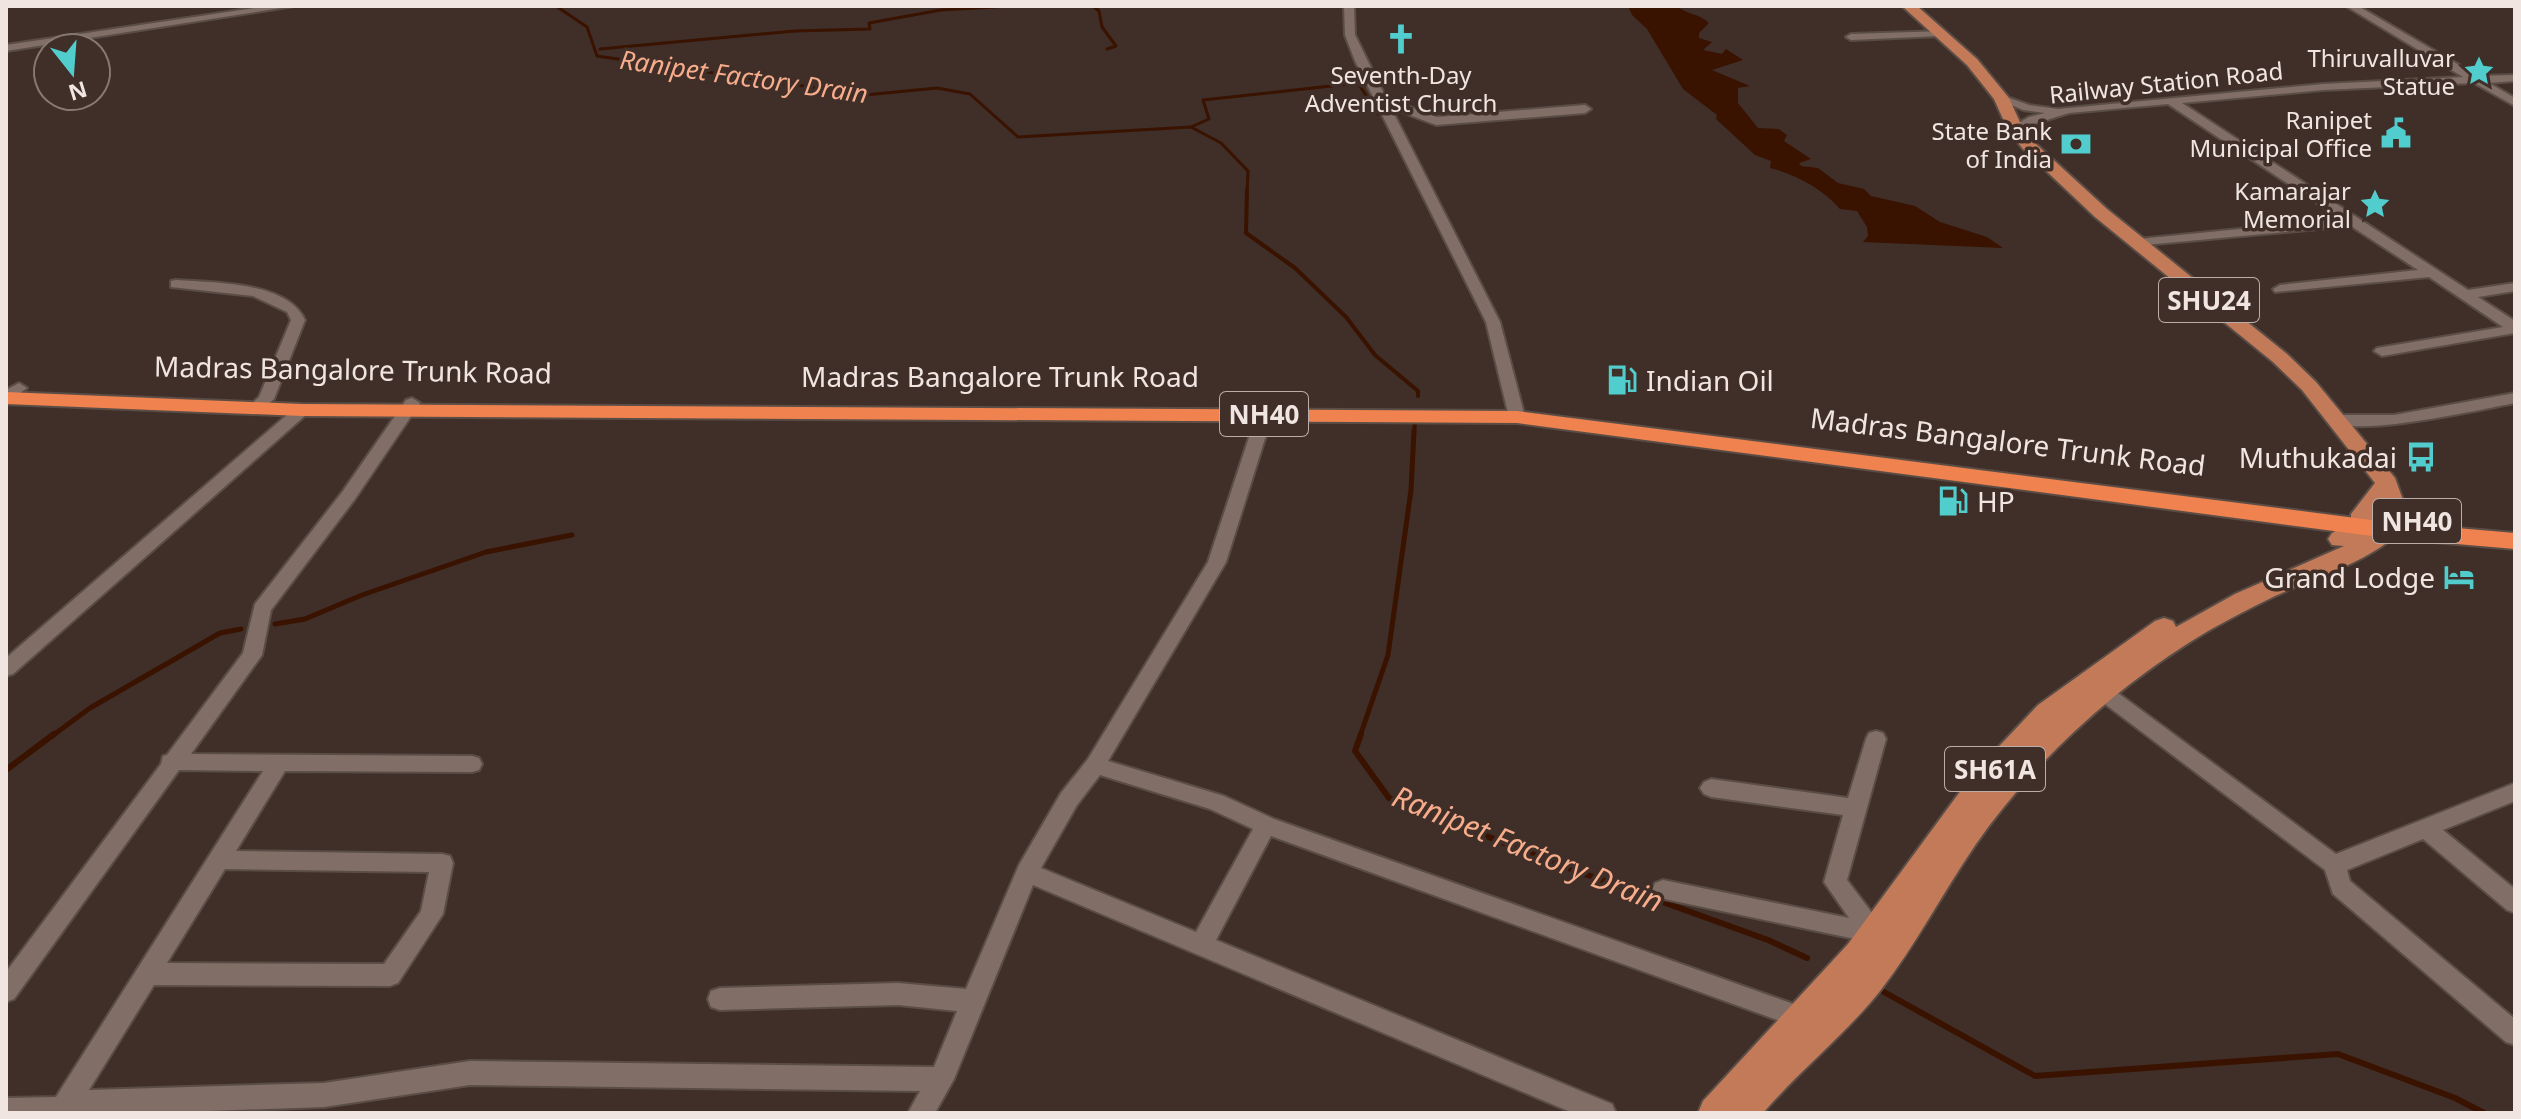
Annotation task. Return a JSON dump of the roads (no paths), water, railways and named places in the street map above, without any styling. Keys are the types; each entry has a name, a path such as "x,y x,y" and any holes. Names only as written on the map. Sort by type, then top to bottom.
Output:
{"highway":[{"name":"NH40","path":"9,393 260,404 302,410 410,407 1266,411"},
{"name":"Madras Bangalore Trunk Road","path":"260,404 410,407"},
{"name":"Madras Bangalore Trunk Road","path":"1266,411 1576,414 2000,474 2378,522 2515,530"},
{"name":"NH40","path":"2378,522 2515,541"}],"main road":[{"name":"SHU24","path":"1909,6 1972,62 2001,98 2016,130 2029,146 2101,213 2280,358 2338,420 2387,483"},
{"path":"2378,522 2387,483"},
{"path":"2378,522 2387,483"},
{"name":"SH61A","path":"1715,1113 1802,1018 1847,986 1874,933 1983,782 2047,712 2094,686 2170,623 2249,581 2304,559 2378,522"},
{"path":"1741,1113 1847,986 1903,933 1969,831 2067,723 2094,686"}],"street":[{"path":"6,48 289,6"},
{"path":"1349,6 1350,35 1493,322 1516,412"},
{"path":"2351,6 2515,103"},
{"path":"1851,37 1940,33"},
{"name":"Railway Station Road","path":"2016,130 2033,120 2068,110 2169,100 2515,78"},
{"path":"2001,98 2027,108 2068,110"},
{"path":"1380,100 1436,121 1585,109"},
{"path":"2169,100 2515,329"},
{"path":"2139,243 2352,222"},
{"path":"2280,289 2431,273"},
{"path":"176,284 256,292 293,309 298,320 260,404"},
{"path":"2466,295 2515,287"},
{"path":"2382,351 2515,329"},
{"path":"2338,420 2394,420 2515,398"},
{"path":"6,991 170,762 252,655 262,609 349,495 410,407"},
{"path":"6,669 302,410"},
{"path":"921,1113 941,1079 1027,872 1217,562 1266,411"},
{"path":"2094,686 2334,865 2341,887 2515,1034"},
{"path":"1874,933 1835,882 1876,739"},
{"path":"170,762 472,764"},
{"path":"63,1109 278,765"},
{"path":"1095,765 1216,802 1266,825 1802,1018"},
{"path":"1711,788 1857,808"},
{"path":"2334,865 2515,792"},
{"path":"1201,946 1266,825"},
{"path":"2425,828 2515,903"},
{"path":"146,974 390,975 432,914 442,863 219,860"},
{"path":"1027,872 1603,1113"},
{"path":"1663,890 1874,933"},
{"path":"720,999 898,994 973,1001"},
{"path":"6,1111 63,1109 79,1103 322,1104 470,1073 941,1079"}],"waterway":[{"name":"Ranipet Factory Drain","path":"556,6 587,27 597,56 865,95 937,88 970,94 1018,137 1191,127"},
{"path":"600,49 795,31 870,29 869,23 941,10 1011,6"},
{"path":"1093,6 1099,11 1102,27 1116,46 1107,49"},
{"path":"1191,127 1209,119 1203,100 1358,83 1378,114"},
{"name":"Ranipet Factory Drain","path":"1191,127 1221,143 1248,171 1247,192"},
{"name":"Ranipet Factory Drain","path":"1247,190 1246,233 1295,268 1346,317 1375,355 1418,391 1418,396"},
{"name":"Ranipet Factory Drain","path":"1414,433 1415,422"},
{"name":"Ranipet Factory Drain","path":"1360,736 1388,655 1411,490 1414,431"},
{"path":"275,624 305,619 362,595 486,552 572,535"},
{"path":"52,736 90,708 220,633 241,629"},
{"path":"6,770 54,734"},
{"name":"Ranipet Factory Drain","path":"1361,734 1355,751 1389,798 1563,866 1768,940 1807,958"},
{"name":"Ranipet Factory Drain","path":"1884,992 2035,1076 2338,1054 2455,1098 2484,1113"}],"place":[{"name":"Seventh-Day Adventist Church","path":"1401,39"},
{"name":"Thiruvalluvar Statue","path":"2479,71"},
{"name":"Ranipet Municipal Office","path":"2396,133"},
{"name":"State Bank of India","path":"2076,144"},
{"name":"Kamarajar Memorial","path":"2375,204"},
{"name":"Indian Oil","path":"1622,380"},
{"name":"Muthukadai","path":"2421,457"},
{"name":"HP","path":"1953,501"},
{"name":"Grand Lodge","path":"2459,577"}]}
